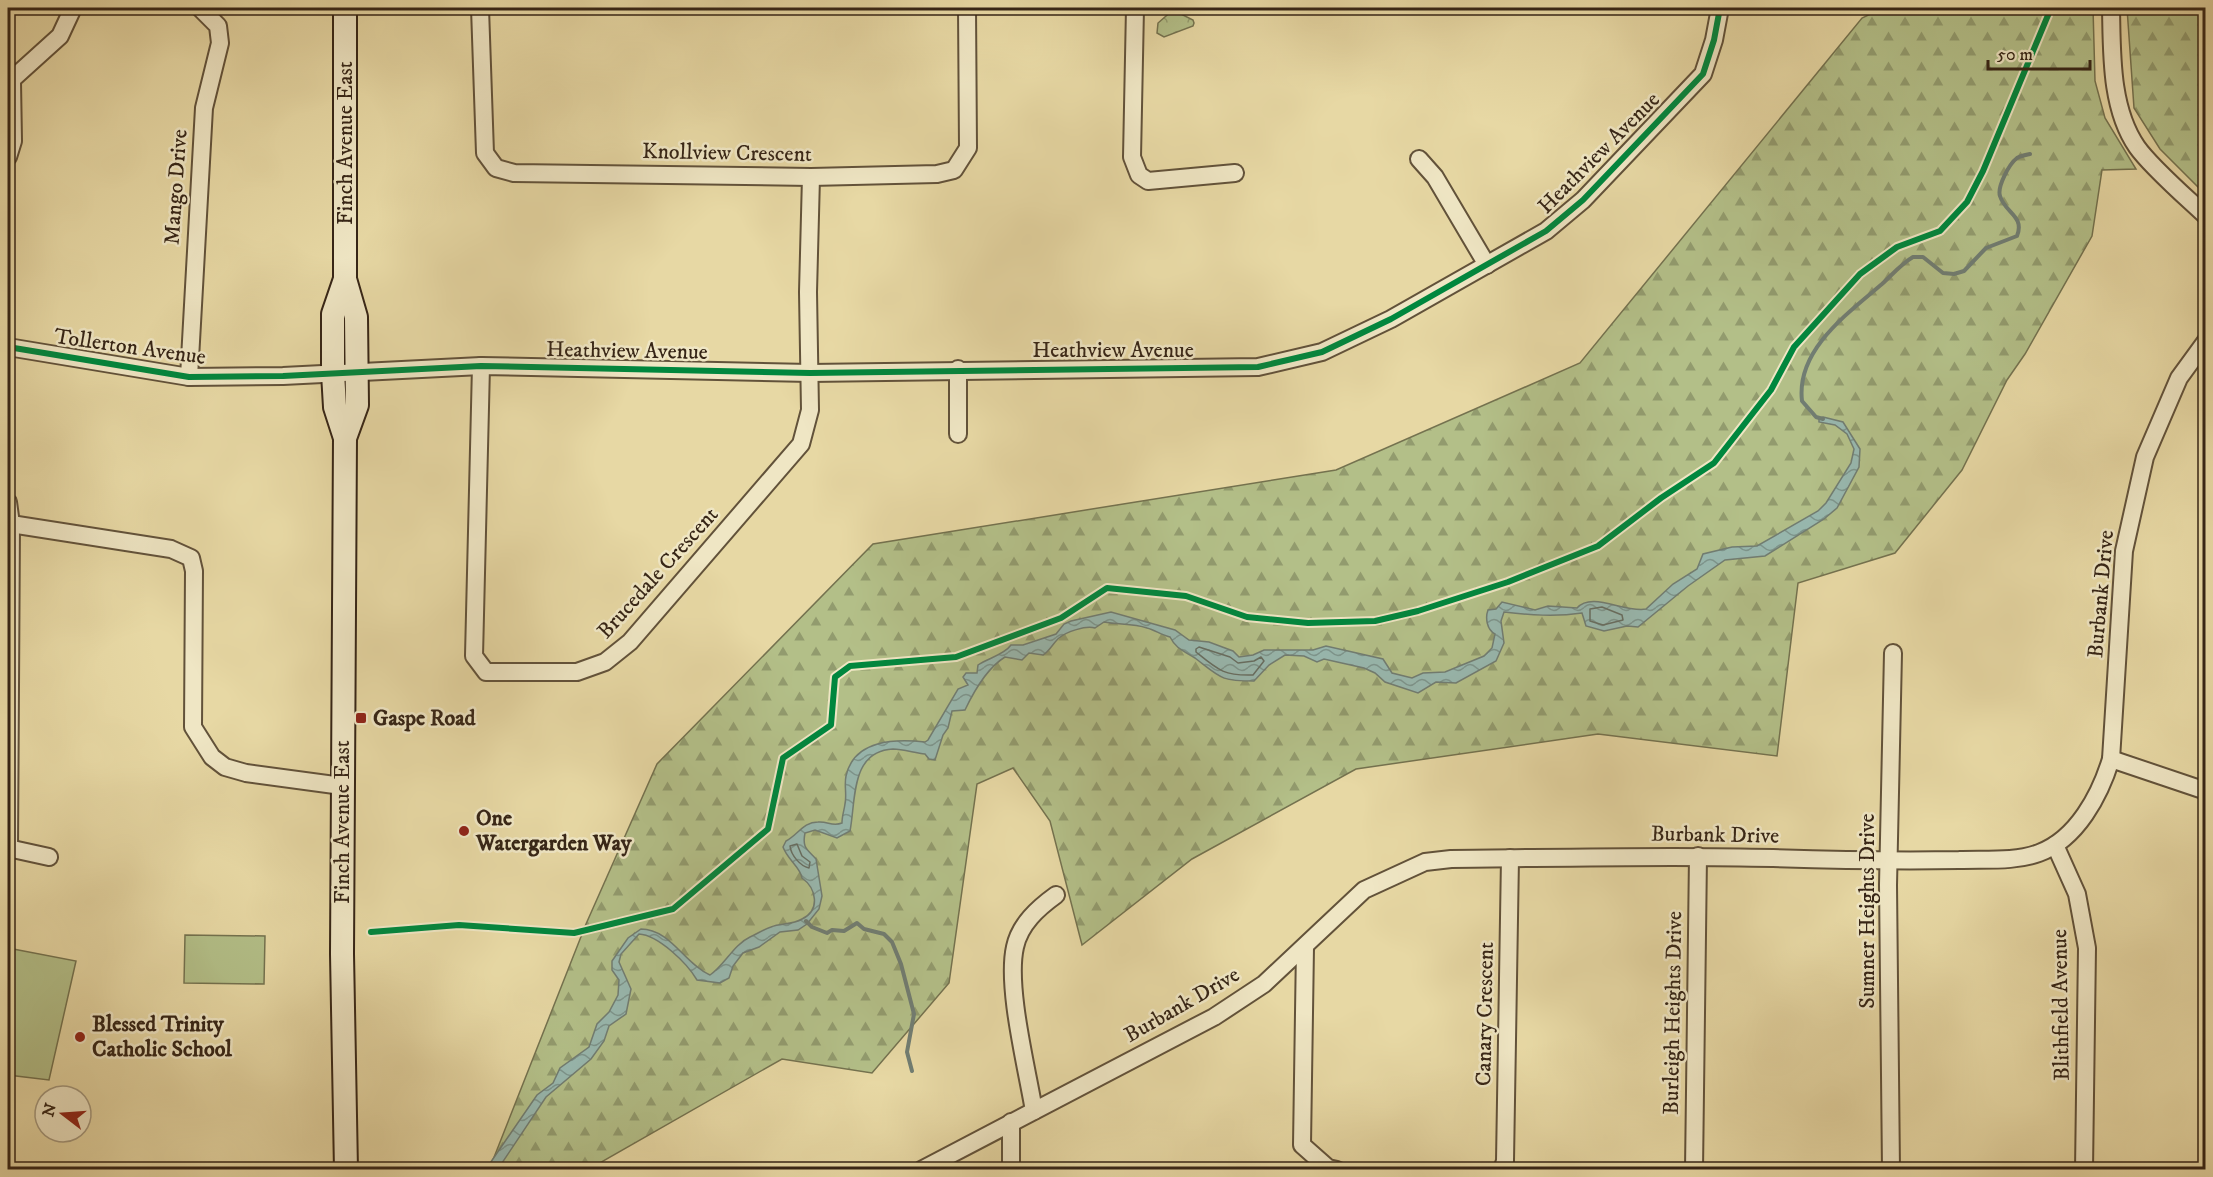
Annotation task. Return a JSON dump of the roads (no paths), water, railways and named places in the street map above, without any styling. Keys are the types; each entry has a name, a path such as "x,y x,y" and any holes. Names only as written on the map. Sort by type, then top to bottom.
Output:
{"main road":[{"name":"Finch Avenue East","path":"345,8 345,279 356,317 357,372 357,405 345,438 342,786 346,1170"},
{"name":"Finch Avenue East","path":"345,279 333,314 334,408 345,438"}],"street":[{"path":"8,157 13,141 10,82 60,36 73,8"},
{"name":"Mango Drive","path":"189,377 204,108 220,43 218,26 200,8"},
{"name":"Knollview Crescent","path":"480,8 485,153 496,168 514,173 811,177 937,174 954,170 968,148 967,8"},
{"path":"1135,8 1132,157 1139,175 1148,181 1235,173"},
{"name":"Heathview Avenue","path":"357,372 481,366 810,373 958,369 1258,367 1322,352 1391,319 1546,231 1583,200 1703,74 1714,40 1720,8"},
{"path":"2110,8 2112,60 2120,108 2137,146 2205,216"},
{"path":"1419,159 1435,177 1487,265"},
{"name":"Brucedale Crescent","path":"481,366 474,656 486,672 577,672 605,662 630,642 801,444 810,410 811,177"},
{"name":"Burbank Drive","path":"921,1170 1214,1017 1264,984 1364,890 1425,862 1451,859 1698,856 1888,861 2007,859 2038,854 2055,846 2088,811 2102,789 2111,759 2124,551 2128,531 2145,457 2179,378 2205,341"},
{"name":"Tollerton Avenue","path":"8,347 189,377 357,372"},
{"path":"958,369 958,434"},
{"path":"8,502 11,524 8,848 49,857"},
{"path":"11,524 171,549 191,558 194,571 193,727 212,757 225,767 246,773 342,786"},
{"name":"Sumner Heights Drive","path":"1891,1170 1888,861 1893,652"},
{"path":"2111,759 2205,791"},
{"name":"Blithfield Avenue","path":"2055,846 2077,894 2087,948 2084,1170"},
{"name":"Burleigh Heights Drive","path":"1694,1170 1698,856"},
{"name":"Canary Crescent","path":"1502,1170 1505,1161 1510,858"},
{"path":"1034,1111 1012,981 1015,946 1032,913 1056,895"},
{"path":"1305,947 1302,1145 1328,1168 1337,1170"},
{"path":"1011,1122 1011,1170"}],"water":[{"path":"1819,418 1843,422 1860,449 1859,467 1837,508 1824,519 1765,556 1725,560 1688,586 1638,627 1627,626 1604,631 1586,626 1582,613 1543,615 1504,612 1501,621 1504,643 1496,661 1456,683 1436,682 1418,693 1385,682 1375,673 1364,668 1324,659 1317,662 1304,656 1285,655 1269,665 1254,681 1227,679 1216,674 1178,647 1170,637 1141,626 1104,622 1095,628 1082,628 1066,633 1043,655 1029,653 1022,660 1005,657 987,674 965,710 952,711 935,760 929,759 925,754 901,750 879,752 869,758 862,768 855,792 850,831 837,838 815,830 805,833 805,845 816,859 822,896 819,909 807,924 798,930 780,932 759,947 743,953 733,966 729,978 720,983 697,980 671,951 655,939 639,934 621,954 619,962 631,989 626,1014 609,1026 604,1041 591,1059 546,1097 498,1169 486,1169 537,1095 553,1083 560,1068 589,1047 597,1024 609,1012 618,995 619,980 612,970 612,961 628,938 641,929 660,935 710,975 744,941 768,928 794,922 808,915 814,905 813,893 785,851 783,847 786,841 808,824 842,823 846,801 846,776 858,755 878,744 928,740 958,689 968,685 963,677 966,673 977,673 978,665 1011,645 1023,645 1056,634 1064,624 1071,621 1111,612 1175,630 1189,640 1209,642 1233,651 1239,657 1253,655 1264,650 1313,650 1326,646 1383,659 1392,673 1412,678 1423,673 1445,672 1484,656 1492,648 1495,634 1488,627 1487,613 1488,610 1496,609 1502,602 1535,610 1548,606 1577,608 1583,603 1591,602 1646,609 1673,584 1697,569 1703,554 1732,547 1757,546 1818,511 1826,503 1851,463 1854,449 1847,434 1835,425 1819,422"}],"waterway":[{"path":"1823,419 1816,417 1802,401 1802,383 1815,349 1840,321 1913,257 1923,257 1943,273 1954,274 1964,271 1986,248 2017,236 2018,224 2002,202 2000,187 2014,161 2030,154"},
{"path":"806,921 812,927 827,933 832,930 844,931 857,923 864,929 884,934 892,942 901,964 914,1014 907,1052 912,1071"}],"place":[{"name":"Gaspe Road","path":"361,718"},
{"name":"One Watergarden Way","path":"464,831"},
{"name":"Blessed Trinity Catholic School","path":"80,1037"}]}
